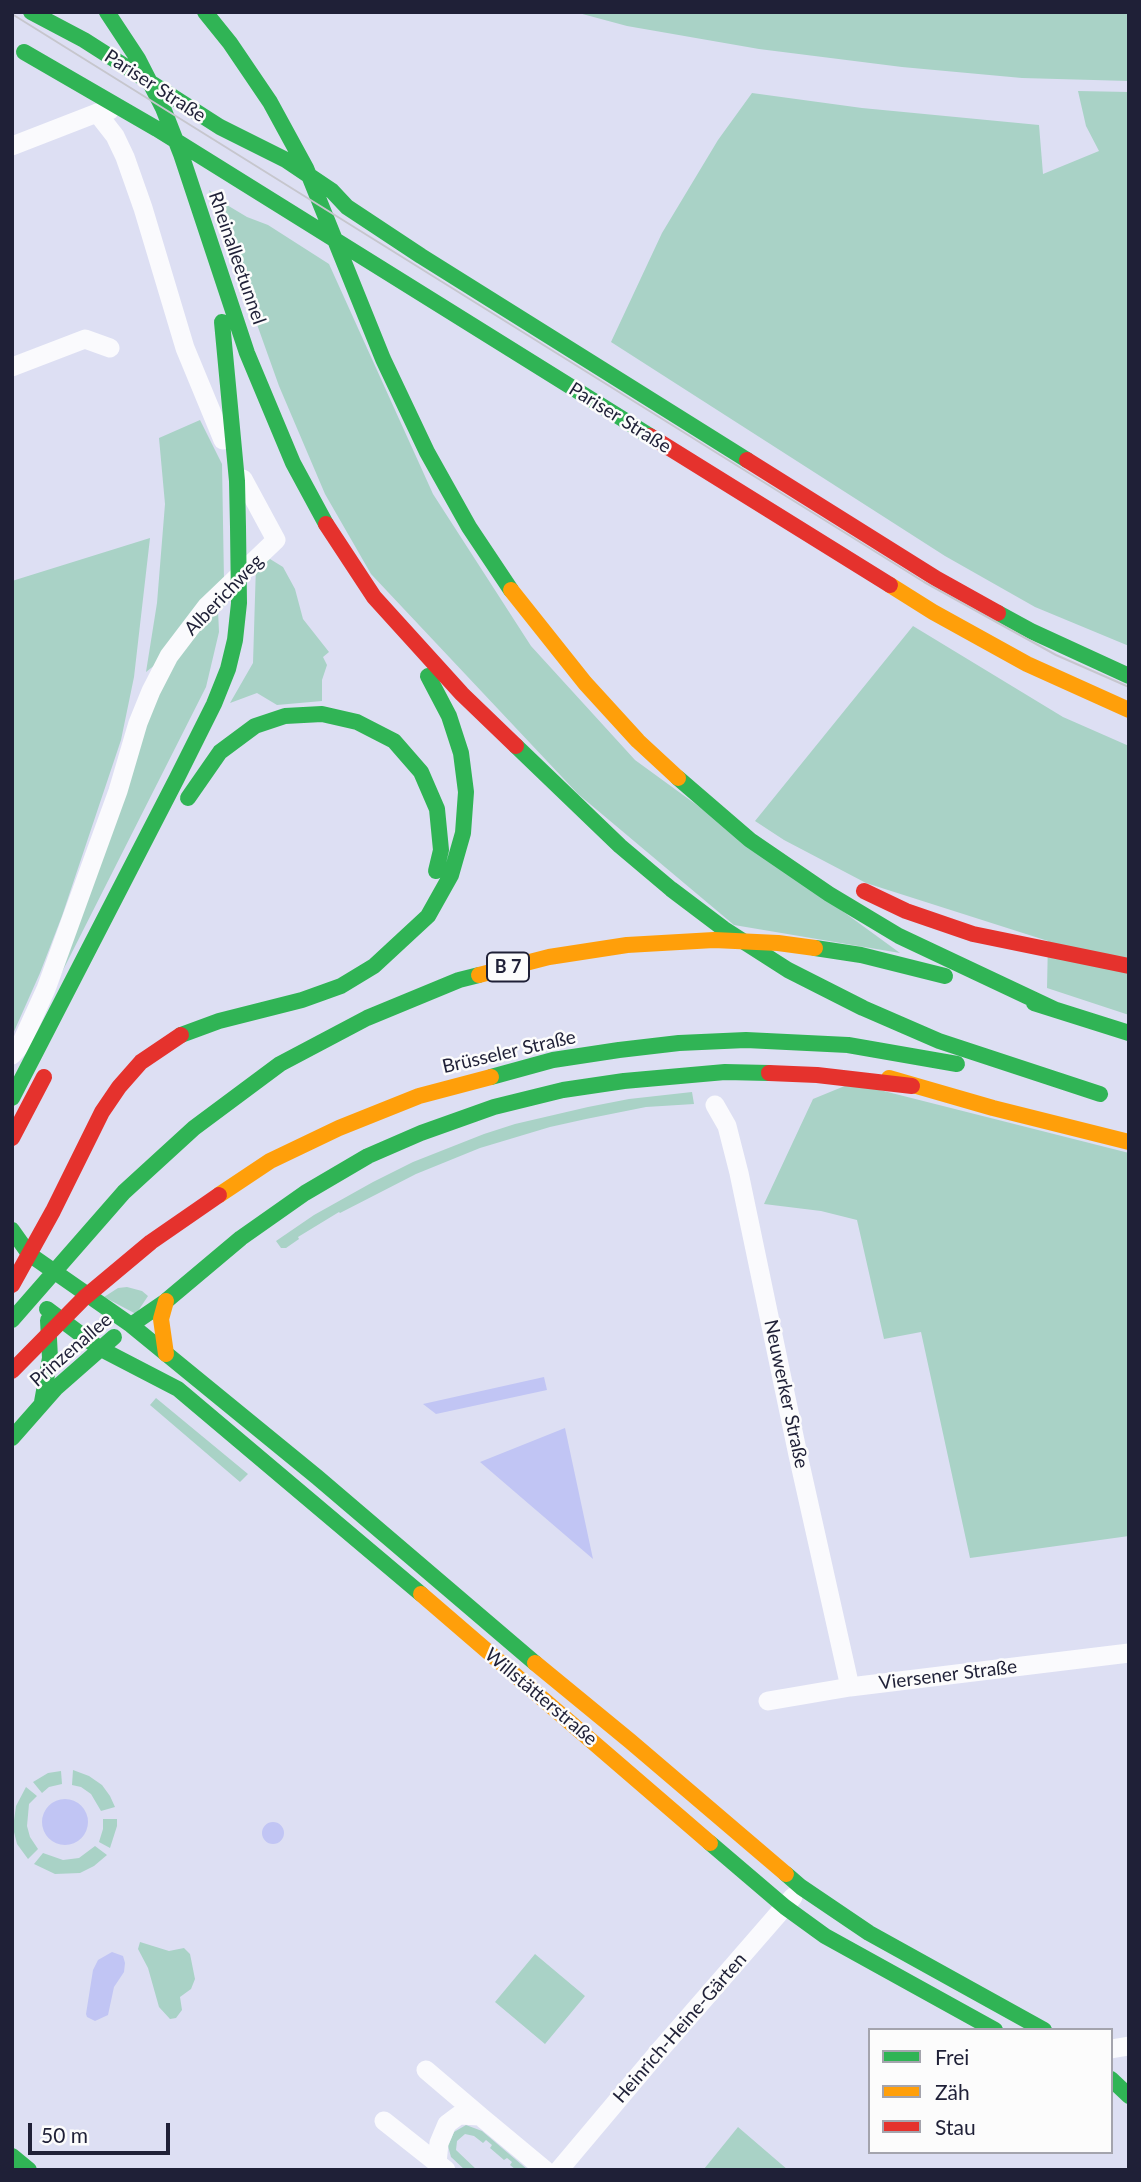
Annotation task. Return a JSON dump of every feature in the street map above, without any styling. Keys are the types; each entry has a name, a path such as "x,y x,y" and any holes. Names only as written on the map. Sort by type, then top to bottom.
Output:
{"main road":[{"name":"Pariser Straße","path":"31,12 84,40 220,127 286,160 332,191 347,206 421,256 937,579 1031,631 1129,676"},
{"name":"Rheinalleetunnel","path":"107,12 138,59 163,108 269,408 293,463 323,519"},
{"path":"205,12 230,43 270,102 306,168 383,359 428,452 469,527 523,607 585,684 638,741 701,800 750,840 829,894 899,936 1056,1010"},
{"name":"Pariser Straße","path":"18,47 40,67 74,91 97,113"},
{"name":"Pariser Straße","path":"18,47 243,183 933,612 1027,664 1129,710"},
{"name":"Pariser Straße","path":"121,108 136,102 155,104 204,133 266,159 327,198 347,206"},
{"path":"243,183 240,166 244,161 253,157 266,159"},
{"path":"12,1098 214,704 231,656 239,603 237,481 218,268"},
{"name":"Brüsseler Straße","path":"323,519 374,597 462,694 620,846 724,929 788,970 863,1008 939,1041 1100,1094"},
{"path":"12,1284 54,1211 102,1112 141,1062 174,1038 219,1021 302,1000 341,986 374,966 428,916 452,875 464,833 466,792 461,753 449,716 431,681 374,597"},
{"path":"180,813 192,789 220,752 255,726 285,716 321,714 357,722 394,741 421,772 437,809 441,850 433,882 402,941"},
{"path":"701,800 828,875"},
{"path":"850,885 906,911 973,934 1129,966"},
{"name":"B 7","path":"12,1320 124,1192 194,1128 280,1064 367,1018 459,980 548,957 626,945 714,940 778,943 861,955 936,973 1129,1033"},
{"path":"746,1040 1129,1142"},
{"name":"Brüsseler Straße","path":"12,1371 84,1298 151,1242 270,1161 339,1128 419,1096 553,1060 643,1047 746,1040 848,1045 963,1065 1119,1099"},
{"path":"12,1138 50,1066"},
{"name":"Prinzenallee","path":"12,1438 42,1402 99,1349 166,1301 259,1225 305,1193 368,1156 421,1133 494,1107 563,1090 624,1081 726,1072 817,1075 912,1086"},
{"name":"Willstätterstraße","path":"12,1230 29,1254 131,1325 366,1518 490,1627 802,1887 869,1933 1040,2028"},
{"name":"Willstätterstraße","path":"12,1276 41,1305 99,1349 178,1389 785,1907 825,1936 991,2028"},
{"path":"94,1300 101,1318 102,1336 99,1349"},
{"path":"166,1301 161,1320 166,1354"},
{"path":"41,1305 48,1321 50,1358 42,1402"},
{"name":"Willstätterstraße","path":"99,1349 132,1347 166,1354"},
{"path":"1113,2081 1129,2096"},
{"path":"1113,2102 1129,2112"},
{"path":"12,2156 29,2170"}],"street":[{"path":"74,91 79,102 77,120"},
{"path":"115,136 114,117 121,108"},
{"name":"Pariser Straße","path":"97,113 121,108"},
{"path":"12,146 97,113"},
{"name":"Alberichweg","path":"12,1055 20,1046 46,989 118,791 138,723 151,691 169,656 207,606 276,540 226,448 200,388 185,348 143,208 115,136 97,113"},
{"path":"12,367 85,339 110,348"},
{"name":"Neuwerker Straße","path":"715,1105 727,1126 739,1173 850,1687"},
{"name":"Viersener Straße","path":"768,1701 850,1687 1129,1653"},
{"name":"Heinrich-Heine-Gärten","path":"559,2170 642,2070 802,1887"},
{"path":"426,2070 545,2170"},
{"path":"442,2166 439,2143 447,2124 459,2115 480,2116"},
{"path":"384,2121 442,2166"}],"green space":[{"path":"575,12 1129,12 1129,81 1022,78 902,67 759,49 627,26"},
{"path":"1078,91 1129,92 1129,646 1035,607 945,556 611,342 662,233 718,140 752,93 862,108 1039,125 1043,174 1099,151 1086,126"},
{"path":"209,190 227,205 268,225 329,264 433,494 531,646 635,760 900,953 734,925 578,794 371,574 325,494 279,386"},
{"path":"200,420 222,464 224,581 160,661 146,672 157,603 165,504 159,438"},
{"path":"150,538 134,677 121,740 62,916 12,1036 12,581"},
{"path":"270,559 283,567 295,589 303,619 329,652 323,657 327,665 322,680 322,701 277,705 257,693 230,703 253,663 256,565"},
{"path":"224,592 224,606 218,610 219,632 206,687 59,978 142,725 169,666"},
{"path":"913,626 1063,717 1129,746 1129,1015 1047,988 1048,941 866,883 784,840 755,821"},
{"path":"852,1083 1129,1153 1129,1536 970,1558 921,1332 884,1339 857,1220 821,1211 764,1204 813,1099"},
{"path":"692,1092 694,1104 646,1107 586,1119 480,1148 416,1174 339,1212 298,1237 299,1239 286,1248 281,1248 276,1241 314,1215 373,1182 413,1162 484,1134 588,1107"},
{"path":"127,1287 142,1291 148,1296 136,1314 104,1297 118,1288"},
{"path":"156,1398 248,1474 240,1482 150,1405"},
{"path":"73,1770 102,1785 115,1807 101,1811 91,1794 72,1785"},
{"path":"61,1771 62,1784 49,1787 42,1793 33,1782 48,1773"},
{"path":"26,1787 37,1796 29,1804 27,1826 38,1849 28,1859 17,1844 13,1828 16,1806"},
{"path":"103,1819 117,1819 110,1848 99,1842"},
{"path":"95,1846 107,1855 80,1873 55,1874 34,1864 43,1853 63,1860 79,1858"},
{"path":"140,1942 169,1951 184,1948 190,1954 195,1979 191,1989 180,1997 182,2010 176,2018 170,2019 159,2007 148,1968 138,1949"},
{"path":"535,1954 585,1996 545,2044 495,2002"},
{"path":"466,2125 482,2131 528,2170 516,2170 510,2165 512,2162 507,2158 504,2160 490,2148 492,2145 486,2140 483,2143 474,2136 465,2134 457,2141 456,2150 477,2170 465,2170 451,2157 448,2146 454,2132"},
{"path":"738,2127 788,2170 704,2169"}],"water":[{"path":"544,1377 547,1390 436,1414 423,1404"},
{"path":"565,1428 593,1559 480,1462"},
{"path":"65,1799 81,1806 88,1822 81,1838 65,1845 49,1838 42,1822 49,1806"},
{"path":"273,1822 281,1825 284,1833 281,1841 273,1844 265,1841 262,1833 265,1825"},
{"path":"112,1952 123,1956 124,1972 114,1987 108,2015 95,2021 86,2014 93,1970 98,1960"}],"tram line":[{"path":"12,14 924,582 1056,655 1129,687"}],"traffic: fast":[{"path":"31,12 84,40 220,127 286,160 332,191 347,207 421,256 747,460"},
{"path":"107,12 138,59 163,108 181,154 247,353 293,463 326,524"},
{"path":"205,12 230,43 270,102 306,168 383,359 427,452 469,527 511,590"},
{"path":"24,52 157,129 650,436"},
{"path":"12,1098 176,780 214,704 228,669 235,640 239,603 238,527 237,481 222,322"},
{"path":"998,613 1129,676"},
{"path":"181,1035 219,1021 302,1000 341,986 374,966 428,916 451,875 463,833 466,792 461,753 449,716 428,676"},
{"path":"188,798 220,752 255,726 285,716 322,714 357,722 394,741 421,772 437,809 441,850 436,871"},
{"path":"516,746 620,846 671,889 724,929 788,970 863,1008 939,1041 1100,1094"},
{"path":"678,778 750,840 829,894 899,936 1056,1010"},
{"path":"815,948 861,955 945,976"},
{"path":"12,1320 124,1192 194,1128 280,1064 367,1018 459,980 479,975"},
{"path":"1034,1003 1129,1033"},
{"path":"491,1077 553,1060 619,1050 679,1043 746,1040 848,1045 957,1064"},
{"path":"131,1325 166,1301 241,1238 305,1193 368,1156 421,1133 494,1107 563,1090 624,1081 725,1072 769,1073"},
{"path":"12,1230 29,1254 131,1325 317,1477 535,1663"},
{"path":"47,1309 99,1348 178,1389 421,1594"},
{"path":"42,1402 50,1358 48,1320"},
{"path":"12,1438 56,1388 114,1337"},
{"path":"710,1843 785,1907 825,1936 991,2028"},
{"path":"786,1874 869,1933 1040,2028"},
{"path":"1113,2081 1129,2096"},
{"path":"12,2156 29,2170"}],"traffic: slow":[{"path":"890,585 1027,664 1129,710"},
{"path":"511,590 585,683 638,741 678,778"},
{"path":"479,975 549,957 627,945 714,940 815,948"},
{"path":"219,1195 270,1161 339,1128 419,1096 491,1077"},
{"path":"889,1078 993,1108 1129,1142"},
{"path":"166,1301 161,1319 166,1354"},
{"path":"421,1594 710,1843"},
{"path":"535,1663 786,1874"}],"traffic: jam":[{"path":"650,436 890,585"},
{"path":"747,460 937,579 998,613"},
{"path":"326,524 374,597 462,694 516,746"},
{"path":"864,891 906,911 973,934 1129,966"},
{"path":"12,1285 53,1211 102,1112 141,1062 181,1035"},
{"path":"769,1073 817,1075 912,1086"},
{"path":"12,1138 44,1077"},
{"path":"12,1371 84,1298 151,1242 219,1195"}]}
